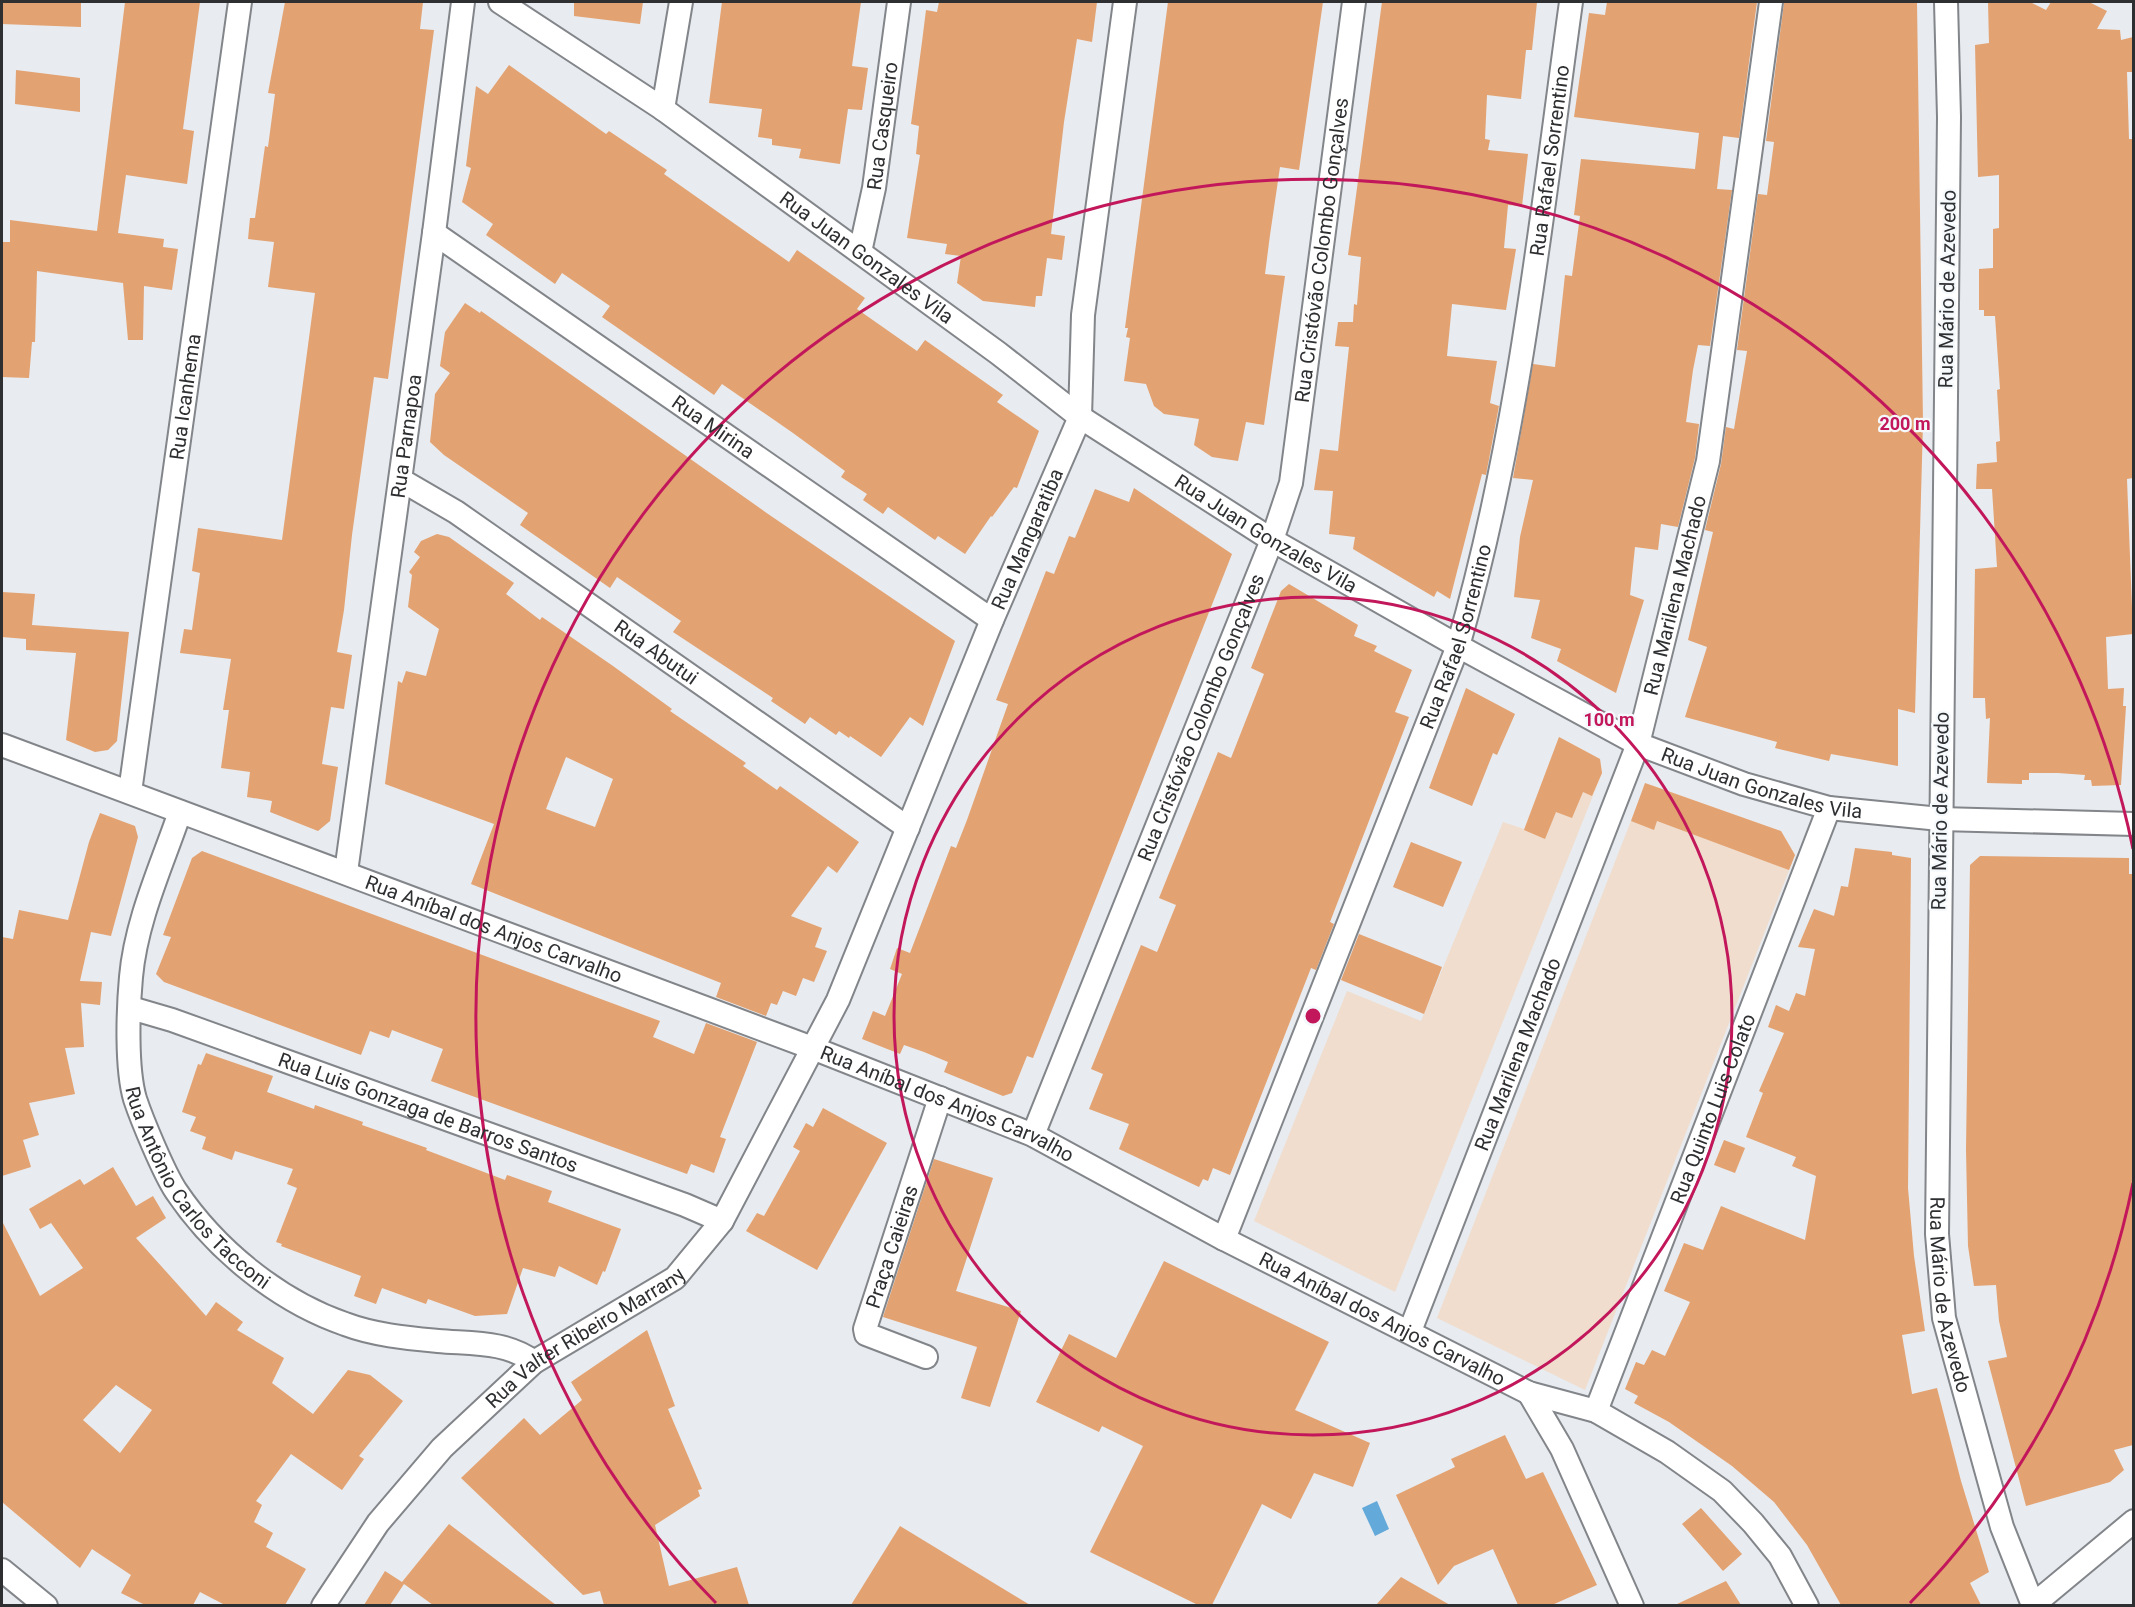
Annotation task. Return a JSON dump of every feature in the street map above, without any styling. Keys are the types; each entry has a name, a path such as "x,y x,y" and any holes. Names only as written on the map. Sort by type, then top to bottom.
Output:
{"street":[{"name":"Rua Icanhema","path":"130,792 240,2"},
{"name":"Rua Parnapoa","path":"346,872 435,233 463,2"},
{"name":"Rua Juan Gonzales Vila","path":"500,2 663,109 860,252 1080,417 1272,540 1458,646 1638,744 1744,784 1829,807 1940,819 2133,824"},
{"path":"663,109 681,2"},
{"name":"Rua Casqueiro","path":"860,252 874,188 900,2"},
{"name":"Rua Mangaratiba","path":"814,1048 838,1000 992,620 1080,417 1083,315 1125,2"},
{"name":"Rua Cristóvão Colombo Gonçalves","path":"1033,1135 1272,540 1290,483 1354,2"},
{"name":"Rua Rafael Sorrentino","path":"1224,1239 1458,646 1484,549 1513,413 1571,2"},
{"name":"Rua Marilena Machado","path":"1410,1331 1638,744 1708,461 1771,2"},
{"name":"Rua Mário de Azevedo","path":"1946,2 1949,117 1937,1234 1944,1318 2002,1527 2033,1605"},
{"name":"Rua Mirina","path":"435,233 992,620"},
{"name":"Rua Abutui","path":"401,480 456,512 908,828"},
{"name":"Rua Aníbal dos Anjos Carvalho","path":"2,745 814,1048 1033,1135 1224,1239 1529,1393 1596,1411 1666,1452 1722,1491 1780,1556 1807,1605"},
{"name":"Rua Quinto Luis Colato","path":"1596,1411 1829,807"},
{"name":"Rua Antônio Carlos Tacconi","path":"180,812 139,929 131,977 129,1042 135,1098 175,1188 201,1224 257,1276 306,1307 345,1324 392,1336 513,1349 534,1362"},
{"name":"Rua Luis Gonzaga de Barros Santos","path":"131,1008 195,1028 685,1205 722,1221"},
{"name":"Rua Valter Ribeiro Marrany","path":"323,1605 378,1523 442,1448 534,1362 675,1278 722,1221 814,1048"},
{"name":"Praça Caieiras","path":"926,1357 866,1334 865,1329 940,1098"},
{"path":"1529,1393 1562,1449 1632,1605"},
{"path":"2033,1605 2133,1521"},
{"path":"2,1570 46,1605"}],"shaded area":[{"path":"1559,737 1600,759 1602,773 1395,1292 1254,1221 1347,991 1421,1021 1503,822 1524,829"},
{"path":"1651,785 1781,831 1795,855 1585,1390 1437,1318 1643,790"}],"water":[{"path":"1377,1501 1389,1529 1375,1536 1362,1508"}],"building":[{"path":"2,2 81,2 81,27 2,24"},
{"path":"125,2 200,2 183,129 194,131 187,184 126,175 118,233 164,239 163,247 178,249 172,290 144,286 143,340 128,340 123,283 37,271 35,342 32,342 29,378 2,377 2,242 10,242 10,220 97,231"},
{"path":"285,2 423,2 420,29 434,30 388,379 374,377 352,535 337,652 352,655 344,709 331,707 322,764 338,767 330,821 318,831 270,812 272,801 247,797 250,772 221,768 229,710 223,710 231,659 180,653 184,629 192,630 200,573 192,571 198,528 282,540 315,293 268,287 274,242 248,239 250,218 255,218 265,146 268,147 275,94 268,93"},
{"path":"574,2 643,2 640,24 574,16"},
{"path":"722,2 861,2 852,66 868,68 862,110 848,109 840,164 799,158 801,149 772,145 772,139 758,137 762,109 709,103"},
{"path":"939,2 1097,2 1092,42 1077,39 1064,122 1051,234 1065,236 1062,260 1047,258 1042,296 1036,296 1035,307 983,301 957,283 961,256 945,254 947,244 907,238 920,155 916,154 919,126 911,124 926,10 937,12"},
{"path":"1168,2 1323,2 1299,170 1280,167 1270,235 1265,274 1285,276 1264,425 1246,422 1238,461 1212,457 1194,445 1199,419 1164,414 1154,406 1146,384 1124,381 1130,338 1126,337 1128,328 1125,328"},
{"path":"1382,2 1537,2 1532,50 1526,50 1521,99 1487,95 1485,139 1490,140 1488,150 1528,154 1522,206 1508,205 1504,248 1516,249 1506,310 1452,304 1447,356 1497,361 1490,403 1499,406 1486,475 1482,474 1450,599 1437,591 1434,597 1353,549 1355,537 1329,534 1333,491 1314,490 1320,449 1338,451 1349,347 1335,346 1338,322 1353,322 1354,304 1357,305 1361,257 1348,255"},
{"path":"1607,2 1757,2 1739,138 1723,136 1717,189 1732,190 1710,346 1698,345 1693,370 1686,422 1699,424 1695,458 1678,527 1661,524 1658,550 1635,547 1630,595 1644,600 1616,693 1557,661 1561,649 1531,638 1540,600 1514,597 1520,537 1533,480 1513,478 1533,364 1555,367 1565,275 1572,276 1580,216 1574,215 1581,159 1695,169 1699,133 1574,117 1589,13 1605,15"},
{"path":"1917,2 1923,423 1915,713 1898,709 1898,766 1831,754 1829,761 1775,748 1777,742 1685,717 1707,647 1688,640 1713,532 1705,530 1721,464 1726,427 1734,429 1747,351 1737,350 1758,194 1767,195 1774,142 1766,141 1784,3"},
{"path":"1988,2 2030,2 2046,10 2051,2 2089,2 2107,11 2097,29 2120,30 2121,40 2133,37 2133,72 2127,72 2129,139 2133,139 2133,478 2127,479 2133,634 2106,637 2108,689 2124,688 2123,706 2126,706 2121,785 2092,786 2091,780 2084,780 2085,775 2058,773 2029,773 2029,780 2022,780 2022,784 1987,783 1990,718 1986,719 1985,698 1973,698 1975,569 1997,567 1992,489 1976,489 1977,464 1997,462 1996,442 2000,441 1997,390 2000,389 1995,316 1984,316 1984,310 1979,310 1979,269 1993,268 1993,229 1999,228 1999,175 1978,177 1975,45 1989,43"},
{"path":"509,65 606,134 609,131 667,170 664,174 789,262 797,250 865,298 857,309 917,351 925,340 1003,395 997,402 1039,431 1017,488 1014,487 991,516 965,554 938,536 935,540 888,507 883,514 863,500 867,494 841,477 845,471 793,433 722,384 714,395 602,317 610,306 562,273 555,284 486,235 493,224 462,202 471,168 466,166 476,86 488,94"},
{"path":"16,70 80,78 80,112 15,104"},
{"path":"465,303 480,313 481,311 771,516 955,641 923,726 910,717 881,757 850,736 849,738 839,731 836,735 810,717 805,724 771,701 773,698 673,632 681,621 617,577 610,588 520,525 528,513 444,455 430,442 435,394 450,373 440,366 445,332"},
{"path":"1134,488 1232,554 1033,1058 1027,1056 1012,1093 1003,1096 944,1072 948,1062 924,1052 904,1045 900,1054 862,1039 873,1011 885,1016 902,974 890,969 897,948 910,953 951,846 956,848 1008,704 996,700 1046,571 1054,574 1069,536 1075,538 1095,489 1129,502"},
{"path":"437,534 449,537 514,583 506,594 540,620 542,617 613,666 672,709 670,711 746,763 743,766 777,790 780,786 859,842 837,873 828,866 791,916 822,928 815,947 827,951 814,982 803,978 796,996 783,991 777,1005 771,1003 766,1016 716,997 721,983 471,884 494,824 385,784 398,681 402,683 406,671 426,676 439,629 408,607 412,575 409,572 420,557 414,552 421,541","holes":["566,757 613,779 595,827 546,809"]},
{"path":"1289,584 1358,625 1354,636 1377,646 1374,651 1412,670 1395,712 1409,717 1330,922 1334,924 1316,970 1311,968 1230,1175 1213,1168 1208,1181 1203,1179 1199,1187 1119,1149 1129,1124 1089,1109 1103,1074 1091,1069 1141,945 1157,952 1176,905 1159,898 1218,752 1231,758 1264,674 1251,668 1281,591"},
{"path":"2,592 35,594 32,625 129,632 117,741 108,750 95,752 66,740 76,653 26,650 26,639 2,637"},
{"path":"1466,688 1515,714 1497,755 1493,753 1472,806 1429,788"},
{"path":"1559,737 1600,759 1602,773 1592,796 1583,792 1572,818 1556,812 1545,839 1524,830"},
{"path":"1645,783 1781,831 1795,855 1789,870 1657,821 1654,830 1631,821"},
{"path":"100,813 135,826 138,837 111,936 91,932 80,981 102,982 100,1005 81,1003 84,1047 65,1048 75,1094 29,1103 39,1135 23,1140 31,1167 2,1176 2,937 13,939 19,910 68,920 89,842"},
{"path":"1411,842 1462,862 1443,907 1393,887"},
{"path":"1855,848 1892,852 1892,855 1911,858 1908,1188 1914,1256 1925,1331 1902,1335 1912,1394 1937,1388 1961,1481 1989,1572 1970,1583 1981,1605 1841,1605 1807,1545 1774,1502 1732,1466 1669,1422 1634,1403 1638,1396 1625,1389 1636,1362 1644,1365 1652,1350 1665,1356 1690,1302 1664,1291 1684,1243 1703,1250 1721,1206 1805,1240 1816,1176 1792,1166 1796,1157 1746,1137 1763,1093 1759,1091 1784,1033 1768,1027 1776,1005 1789,1011 1796,993 1805,996 1815,949 1798,947 1814,909 1834,916 1841,886 1848,887"},
{"path":"202,851 660,1021 653,1037 694,1054 706,1023 757,1042 720,1137 726,1139 714,1173 691,1164 687,1174 431,1081 443,1049 392,1030 389,1038 370,1031 361,1055 164,982 156,974 171,937 163,935 192,858"},
{"path":"1980,856 2129,858 2129,874 2133,874 2133,1445 2114,1450 2124,1470 2110,1482 2026,1506 1988,1361 2007,1357 1999,1321 1996,1285 1974,1286 1968,1246 1966,1150 1970,865"},
{"path":"1359,934 1442,967 1424,1014 1341,980"},
{"path":"206,1053 273,1076 267,1092 314,1109 315,1105 363,1122 362,1125 427,1148 426,1150 505,1180 507,1175 552,1191 548,1202 621,1229 605,1272 603,1271 597,1285 559,1266 555,1277 523,1268 507,1314 475,1316 428,1299 426,1304 382,1288 376,1304 354,1296 361,1276 281,1246 282,1244 276,1242 297,1188 287,1184 293,1169 235,1151 232,1160 202,1149 206,1137 190,1131 196,1117 182,1112 198,1064 201,1065"},
{"path":"823,1108 887,1143 817,1270 746,1231 757,1213 764,1216 800,1151 793,1147 806,1123 813,1127"},
{"path":"1724,1140 1745,1148 1735,1173 1714,1165"},
{"path":"934,1159 993,1178 956,1291 1021,1311 990,1407 961,1398 977,1347 883,1317"},
{"path":"113,1167 136,1206 153,1196 166,1218 136,1238 206,1316 216,1302 243,1322 237,1330 284,1358 272,1383 313,1414 348,1370 370,1375 403,1401 359,1456 364,1459 342,1490 291,1454 256,1501 262,1505 254,1522 273,1533 266,1547 306,1569 285,1605 225,1605 200,1592 193,1605 145,1605 121,1593 131,1575 92,1549 80,1568 2,1502 2,1221 40,1296 83,1268 51,1223 40,1229 29,1209 80,1179 84,1185","holes":["116,1385 152,1410 120,1453 83,1420"]},
{"path":"1164,1261 1329,1342 1295,1410 1370,1443 1353,1487 1314,1473 1291,1519 1262,1504 1212,1605 1198,1605 1090,1552 1143,1446 1102,1426 1099,1432 1036,1402 1069,1334 1116,1358"},
{"path":"647,1330 675,1406 668,1409 702,1489 698,1490 700,1496 655,1525 669,1586 737,1567 749,1605 604,1605 600,1591 583,1595 461,1478 524,1418 540,1435 582,1400 571,1382"},
{"path":"1505,1435 1526,1479 1543,1472 1597,1585 1552,1605 1518,1605 1493,1549 1454,1566 1438,1585 1396,1495 1455,1467 1451,1459"},
{"path":"1701,1508 1742,1554 1723,1571 1682,1524"},
{"path":"449,1524 556,1605 433,1605 404,1584 390,1605 364,1605 385,1571 402,1582"},
{"path":"900,1526 1030,1605 851,1605"},
{"path":"1401,1577 1450,1605 1376,1605"},
{"path":"1726,1581 1741,1605 1675,1605"}]}
